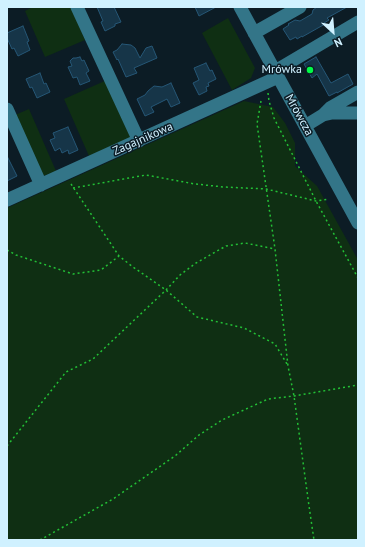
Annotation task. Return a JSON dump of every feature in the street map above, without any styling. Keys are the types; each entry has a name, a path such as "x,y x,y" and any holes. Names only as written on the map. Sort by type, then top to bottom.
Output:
{"street":[{"path":"77,7 139,141"},
{"name":"Mrówcza","path":"241,7 274,76 305,126 358,223"},
{"path":"254,32 300,7"},
{"name":"Zagajnikowa","path":"7,200 139,141 274,76 358,22"},
{"path":"305,126 323,115 330,108 358,92"},
{"path":"7,109 41,185"},
{"path":"323,115 332,113 358,113"}],"path":[{"path":"274,76 269,101 274,118 316,201 358,278"},
{"path":"261,101 257,124 288,366 294,396 314,540"},
{"path":"73,188 146,175 195,184 266,189 316,201 329,199"},
{"path":"78,194 119,256 166,290 197,317 244,328 275,344 288,366"},
{"path":"7,446 66,372 93,358 180,275 196,263 226,246 245,243 274,249"},
{"path":"7,250 16,255 73,274 101,270 119,256"},
{"path":"40,540 112,499 175,456 222,420 268,399 358,385"}],"green space":[{"path":"33,7 71,7 85,40 45,57 25,11"},
{"path":"228,18 255,68 251,78 232,90 202,33"},
{"path":"107,80 132,137 89,156 64,99"},
{"path":"244,101 273,107 285,123 295,143 295,166 317,186 358,260 358,540 7,540 7,208"},
{"path":"29,109 56,171 41,177 15,115"}],"building":[{"path":"97,7 114,7 121,22 105,31 101,22 103,21"},
{"path":"195,7 216,7 199,16"},
{"path":"317,7 347,7 327,18 329,20 324,23 325,24 302,37 297,39 296,37 290,40 283,29 295,20 300,21 312,14 313,10"},
{"path":"23,26 29,41 27,42 30,50 18,56 14,48 12,49 7,38 7,33"},
{"path":"122,44 131,45 135,48 140,58 146,48 152,46 157,58 134,68 137,73 126,77 118,59 117,60 113,52"},
{"path":"80,57 82,61 84,60 89,71 86,73 90,81 80,85 77,77 73,78 68,67 72,66 70,61 73,58"},
{"path":"316,57 331,83 348,74 353,84 329,96 317,74 312,78 304,64"},
{"path":"206,63 210,71 212,70 216,79 208,83 209,86 206,87 207,91 199,95 193,83 199,80 194,68"},
{"path":"40,73 44,84 46,83 50,92 37,98 26,79"},
{"path":"171,83 180,103 171,107 167,99 151,107 154,112 145,116 137,99 145,95 154,86 162,87"},
{"path":"68,127 78,150 69,154 68,150 62,153 60,148 55,151 50,140 55,138 53,133"},
{"path":"7,156 17,176 7,181"}],"place":[{"name":"Mrówka","path":"310,70"}]}
